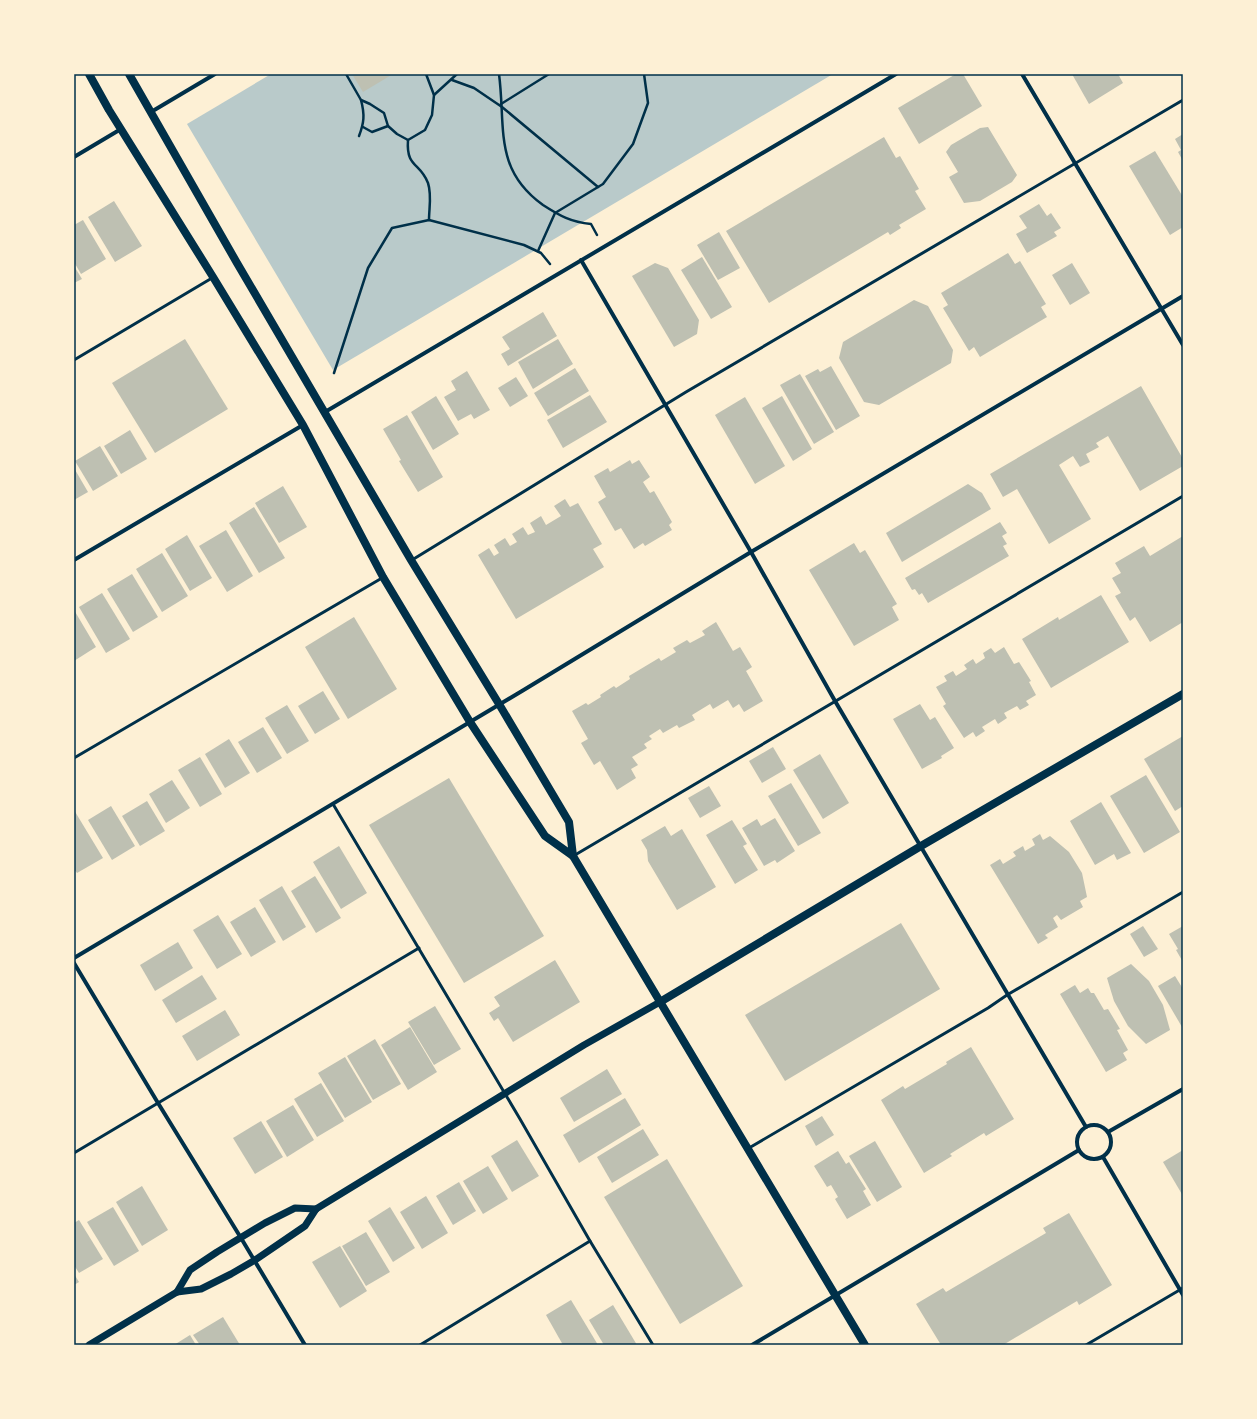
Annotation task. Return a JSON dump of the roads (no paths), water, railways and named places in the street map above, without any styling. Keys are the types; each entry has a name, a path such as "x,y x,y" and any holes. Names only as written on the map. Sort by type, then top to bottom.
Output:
{"main road":[{"path":"89,74 121,129 303,425 383,577 470,722 545,836 573,856 865,1345"},
{"path":"129,74 237,263 411,560 569,822 573,856"},
{"path":"660,1002 921,846 1183,694"}],"street":[{"path":"151,112 215,74"},
{"path":"324,412 896,74"},
{"path":"1022,74 1183,345"},
{"path":"74,157 121,129"},
{"path":"581,260 1007,995 1086,1127"},
{"path":"74,958 470,722 751,552 1183,296"},
{"path":"74,560 303,425"},
{"path":"74,963 158,1103 242,1238 305,1345"},
{"path":"89,1345 177,1292 201,1289 255,1260 305,1226 316,1209 584,1045 660,1002"},
{"path":"1108,1132 1183,1089"},
{"path":"1095,1124 1101,1126 1108,1132 1112,1143 1107,1153 1103,1157 1087,1157 1079,1150 1077,1140 1082,1130 1086,1127 1095,1124"},
{"path":"752,1345 1079,1150"},
{"path":"1103,1157 1181,1289 1183,1295"},
{"path":"177,1292 190,1270 242,1238 295,1208 316,1209"}],"lane":[{"path":"411,560 665,404 1183,100"},
{"path":"74,360 213,277"},
{"path":"573,856 1183,496"},
{"path":"74,758 383,577"},
{"path":"333,804 505,1094 590,1241 653,1345"},
{"path":"747,1148 988,1008 1007,995 1183,892"},
{"path":"74,1153 419,948"},
{"path":"420,1345 590,1241"},
{"path":"1086,1345 1181,1289"}]}
